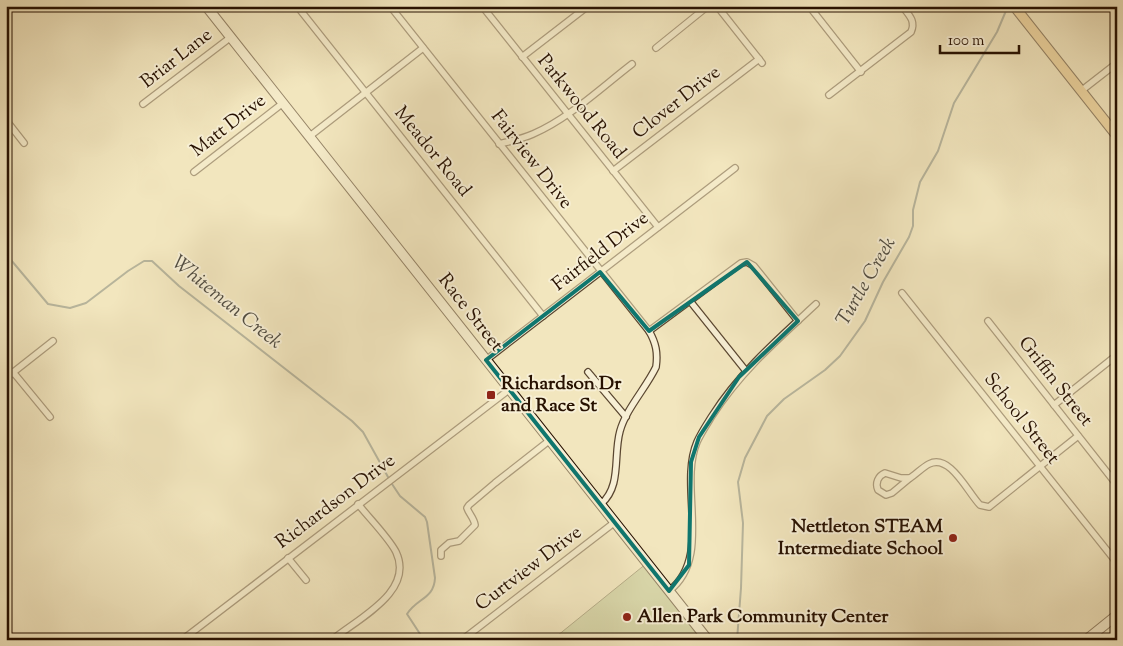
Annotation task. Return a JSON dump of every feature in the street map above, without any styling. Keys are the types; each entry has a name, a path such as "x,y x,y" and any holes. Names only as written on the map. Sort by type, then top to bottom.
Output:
{"main road":[{"path":"1015,8 1117,136"}],"street":[{"name":"Race Street","path":"206,6 708,640"},
{"name":"Meador Road","path":"297,6 543,316"},
{"name":"Fairview Drive","path":"390,6 649,332"},
{"name":"Parkwood Road","path":"482,6 658,227"},
{"path":"522,58 588,6"},
{"path":"656,48 708,6"},
{"name":"Clover Drive","path":"613,171 760,61 718,6"},
{"path":"809,6 861,72"},
{"path":"829,96 911,32 914,25 912,19 902,6"},
{"name":"Briar Lane","path":"143,104 230,37"},
{"path":"310,136 423,48"},
{"path":"1081,91 1117,63"},
{"path":"500,144 533,134 568,114 632,64"},
{"name":"Matt Drive","path":"194,172 283,103"},
{"path":"6,120 24,143"},
{"name":"Fairfield Drive","path":"486,360 735,168"},
{"path":"601,504 613,487 616,450 620,430 656,367 655,344 649,332 741,263 747,262 754,266 798,321"},
{"name":"School Street","path":"902,293 1117,563"},
{"path":"690,300 746,371"},
{"path":"670,591 680,582 689,565 693,524 690,477 693,454 699,437 722,399 746,371 816,304"},
{"name":"Griffin Street","path":"988,321 1117,484"},
{"path":"6,378 53,341"},
{"path":"1054,405 1117,355"},
{"path":"13,372 50,417"},
{"path":"588,372 626,417"},
{"name":"Richardson Drive","path":"182,640 510,389"},
{"path":"910,478 901,478 885,473 880,475 877,480 877,487 886,495 892,493 929,464 941,462 950,467 978,503 983,507 990,506 1078,436"},
{"path":"441,556 441,550 449,543 459,541 475,525 474,519 467,508 469,505 550,440"},
{"path":"336,639 389,596 396,585 400,572 399,562 394,549 358,504"},
{"name":"Curtview Drive","path":"462,640 615,522"},
{"path":"288,558 306,580"},
{"path":"1086,640 1117,615"}],"highlighted area":[{"path":"747,262 798,321 739,377 699,437 691,462 689,565 669,591 486,360 600,272 649,331"}],"green space":[{"path":"647,563 697,626 699,640 552,640"}],"waterway":[{"name":"Turtle Creek","path":"737,640 743,523 738,482 745,458 767,416 784,399 825,370 840,356 865,321 883,282 909,237 913,226 913,210 920,182 938,151 954,103 997,32 1008,6"},
{"name":"Whiteman Creek","path":"6,254 48,304 70,308 86,303 144,261 152,261 179,286 352,421 363,432 388,477"},
{"name":"Whiteman Creek","path":"392,484 400,496 425,517 427,522 435,578 434,585 432,590 407,614 424,640"}],"place":[{"name":"Richardson Dr and Race St","path":"491,395"},
{"name":"Nettleton STEAM Intermediate School","path":"953,538"},
{"name":"Allen Park Community Center","path":"627,617"}]}
